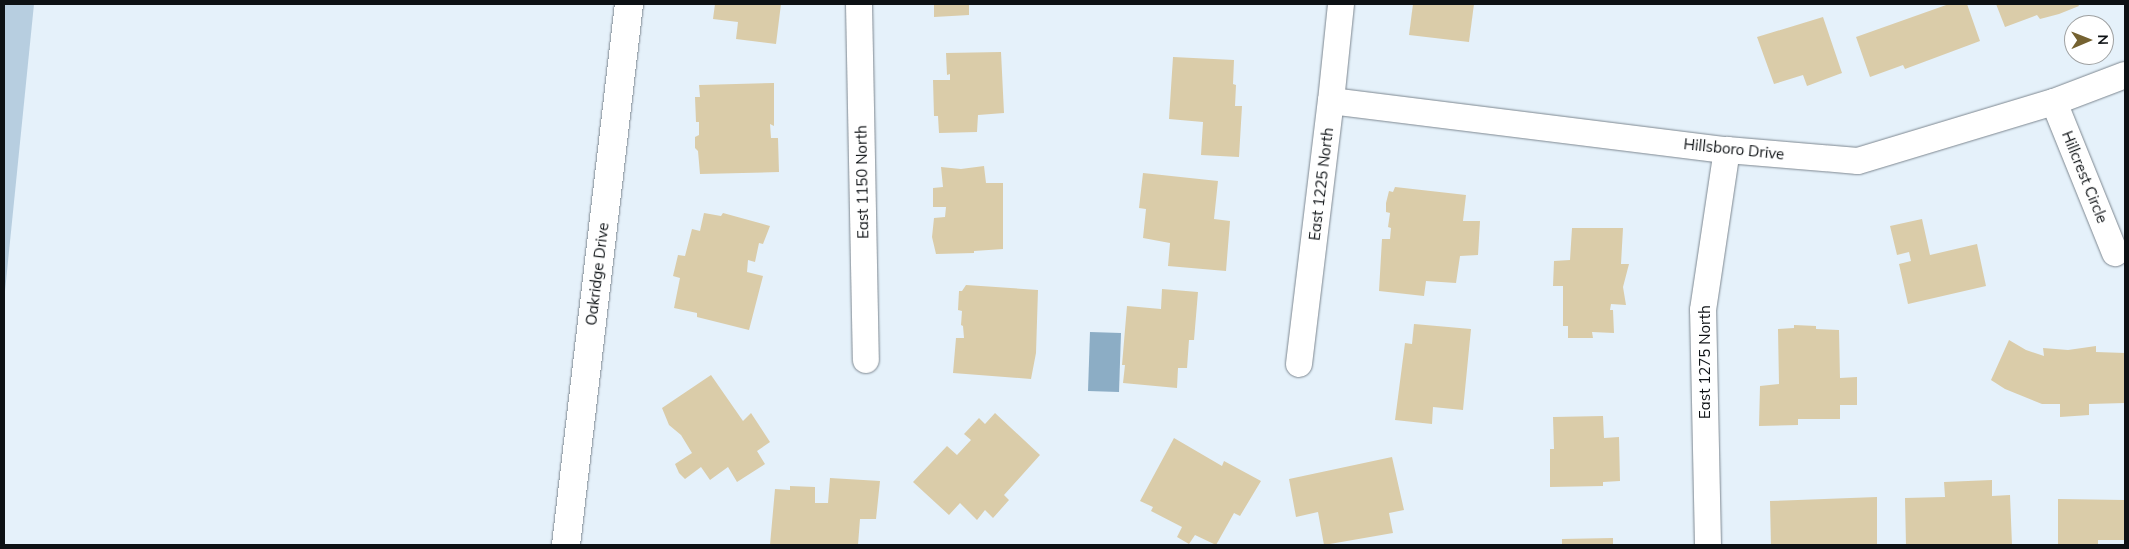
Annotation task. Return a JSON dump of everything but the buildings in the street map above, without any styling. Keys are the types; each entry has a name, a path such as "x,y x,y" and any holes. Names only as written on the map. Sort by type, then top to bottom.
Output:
{"street":[{"name":"Oakridge Drive","path":"566,545 629,4"},
{"name":"East 1150 North","path":"859,4 866,360"},
{"name":"East 1225 North","path":"1300,364 1332,101 1341,4"},
{"name":"Hillsboro Drive","path":"1332,101 1726,150 1858,161 2054,102 2125,75"},
{"name":"Hillcrest Circle","path":"2054,102 2115,253"},
{"name":"East 1275 North","path":"1708,545 1703,310 1726,150"}],"shaded area":[{"path":"4,4 34,4 4,301"},
{"path":"1090,332 1121,333 1119,392 1088,391"}]}
